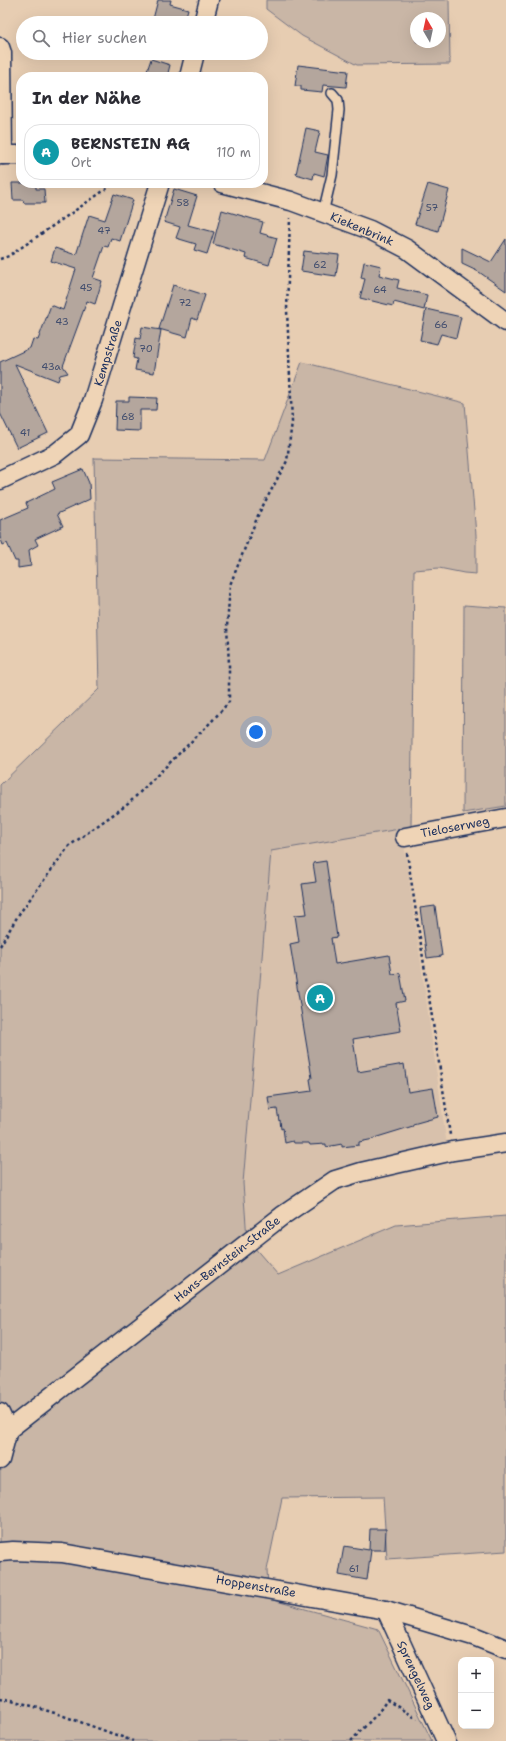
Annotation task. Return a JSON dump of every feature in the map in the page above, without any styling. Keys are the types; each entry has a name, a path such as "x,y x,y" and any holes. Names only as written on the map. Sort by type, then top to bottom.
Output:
{"street":[{"path":"205,16 209,0"},
{"path":"0,47 2,53 1,155 16,155"},
{"path":"190,72 193,60"},
{"name":"Kempstraße","path":"0,480 55,454 80,435 93,400 158,188"},
{"name":"Kiekenbrink","path":"241,188 291,201 370,230 408,249 506,322"},
{"name":"Tieloserweg","path":"405,837 506,818"},
{"name":"Hans-Bernstein-Straße","path":"8,1430 282,1216 335,1180 362,1172 452,1151 506,1143"},
{"path":"0,1413 8,1430 0,1460"},
{"name":"Hoppenstraße","path":"0,1552 13,1551 62,1553 386,1610 476,1637 506,1649"},
{"name":"Sprengelweg","path":"386,1610 446,1741"}],"lane":[{"path":"323,213 332,175 339,110 338,100 332,93"}],"path":[{"path":"0,259 9,256 109,188"},
{"path":"0,946 19,914 69,846 128,804 211,722 229,702 229,664 226,627 230,585 259,513 287,461 292,422 288,310 291,201"},
{"path":"405,837 452,1151"},
{"path":"0,1698 12,1700 58,1714 133,1741"},
{"path":"351,1741 378,1713 387,1700 418,1720"}],"shaded area":[{"path":"266,0 449,0 450,64 357,65 302,36 266,9"},
{"path":"302,362 465,403 476,535 476,574 439,568 414,570 411,827 271,851 243,1183 247,1239 278,1275 396,1225 506,1216 506,1551 387,1559 383,1497 282,1498 267,1570 269,1599 378,1629 432,1741 0,1741 0,785 99,689 94,458 265,460"},
{"path":"464,605 506,608 506,806 463,813"},
{"path":"402,829 447,1146 374,1161 247,1233 243,1183 271,850"}],"building":[{"path":"158,0 171,0 170,4 188,9 186,16 154,16"},
{"path":"151,60 170,65 168,72 147,72"},
{"path":"298,65 348,71 346,87 323,85 322,92 301,90 301,86 295,86"},
{"path":"306,128 320,131 315,152 328,155 324,176 314,173 313,179 296,174"},
{"path":"12,183 16,183 16,188 44,189 45,203 24,203 23,200 13,200"},
{"path":"428,184 449,190 438,231 415,224"},
{"path":"174,189 197,196 188,225 214,232 207,254 194,250 196,244 176,238 180,227 164,222"},
{"path":"114,194 133,200 120,241 111,238 108,247 104,246 93,278 102,281 95,304 87,301 63,366 68,373 60,375 58,381 15,364 48,433 17,448 0,413 0,362 30,348 33,339 38,340 51,305 63,310 76,269 51,261 55,248 76,255 89,215 105,220"},
{"path":"222,210 263,222 260,233 277,238 269,265 245,258 246,254 213,244"},
{"path":"506,239 506,291 479,272 462,264 462,248 491,262"},
{"path":"304,251 339,255 336,276 301,271"},
{"path":"364,262 381,266 379,275 399,280 397,288 427,295 424,310 394,302 393,306 360,298 365,279 361,278"},
{"path":"173,285 205,295 197,320 192,318 187,337 159,329"},
{"path":"426,309 461,317 456,338 441,334 437,344 420,340"},
{"path":"142,327 161,330 154,373 135,370 137,359 133,358 136,338 140,339"},
{"path":"129,397 157,398 156,410 140,410 140,431 115,430 116,401 129,401"},
{"path":"83,469 89,483 90,499 57,514 63,526 35,539 38,545 29,550 31,566 18,568 18,561 15,561 7,543 3,545 0,537 0,520 28,508 26,503 55,489 52,482"},
{"path":"326,861 337,937 331,938 335,964 389,955 392,974 400,973 405,1001 396,1003 401,1031 353,1039 358,1072 404,1064 408,1092 433,1088 438,1117 413,1124 413,1126 374,1139 359,1142 359,1145 342,1147 342,1144 326,1147 326,1144 310,1145 309,1143 294,1143 293,1141 285,1143 283,1128 281,1129 277,1109 270,1110 268,1097 312,1091 310,1079 312,1078 290,944 299,942 295,915 307,914 302,884 316,882 313,863"},
{"path":"435,906 442,956 427,958 420,908"},
{"path":"370,1529 386,1529 385,1550 371,1550 367,1580 339,1575 344,1546 369,1550"}],"place":[{"name":"BERNSTEIN AG","path":"320,998"}]}
